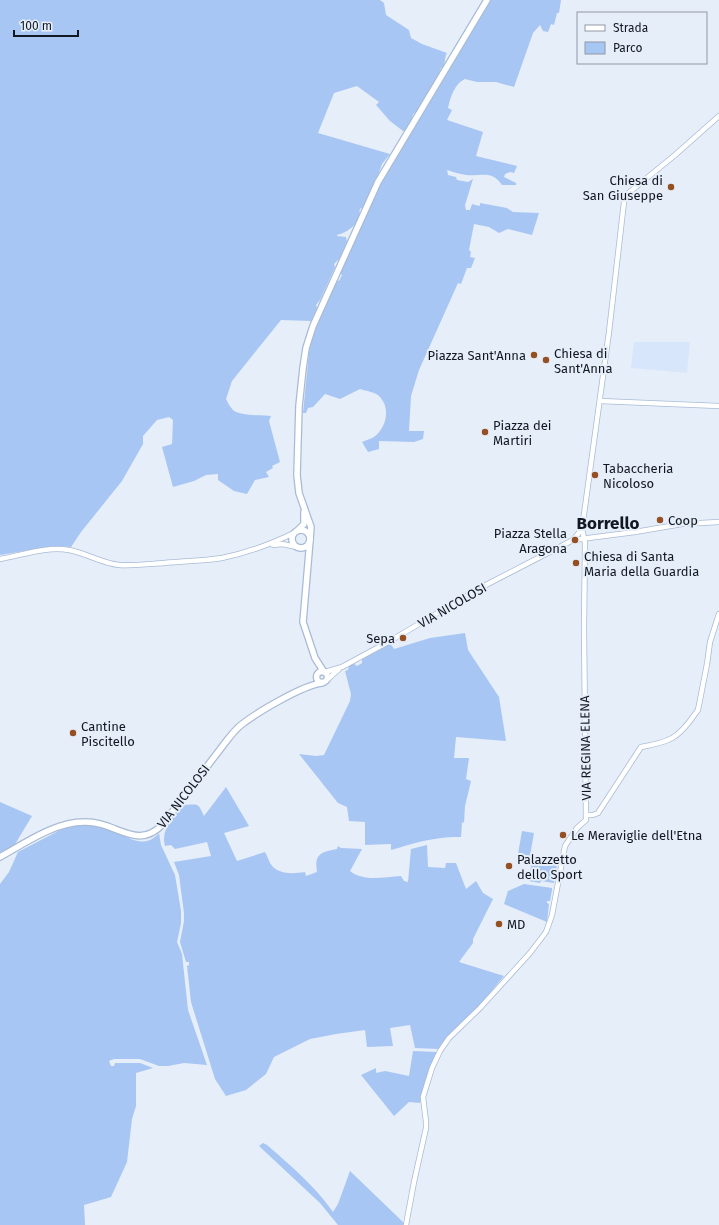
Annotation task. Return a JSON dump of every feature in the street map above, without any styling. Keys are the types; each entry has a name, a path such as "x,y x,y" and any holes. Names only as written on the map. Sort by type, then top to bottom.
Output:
{"main road":[{"path":"322,683 318,682 315,658 303,622 311,527 299,493 297,475 299,406 306,348 313,326 378,182 487,0"},
{"path":"303,506 304,524 296,532 292,542 304,552 307,562"},
{"path":"296,532 301,530 308,533 310,540 306,546 298,547"},
{"path":"304,688 325,682 328,679 328,676 315,658"},
{"path":"304,688 317,676 319,672 325,672"},
{"name":"VIA NICOLOSI","path":"0,857 58,826 75,822 99,823 140,836 150,834 163,824 233,732 253,716 304,688"}],"street":[{"path":"573,540 582,529 610,332 626,195 675,155 719,116"},
{"path":"600,399 719,406"},
{"name":"VIA NICOLOSI","path":"342,667 480,588 562,544 573,540 682,524 719,522"},
{"name":"VIA REGINA ELENA","path":"406,1225 425,1134 426,1122 423,1097 432,1068 440,1051 449,1038 480,1008 542,938 550,924 565,846 577,828 586,820 584,644 585,547 587,539 582,529"},
{"path":"0,559 56,549 76,552 110,564 132,565 221,558 267,545 296,532"},
{"path":"267,545 282,544 298,547"},
{"path":"586,815 598,813 641,747 674,738 698,710 710,642 719,614"},
{"path":"325,672 342,667"},
{"path":"328,679 342,667"}],"shaded area":[{"path":"634,342 690,342 687,373 631,368"}],"green space":[{"path":"0,0 380,0 384,3 386,15 409,30 411,38 422,44 447,53 443,67 441,68 416,113 414,113 406,130 403,131 390,121 376,105 379,102 357,86 334,93 318,133 390,154 382,164 363,207 360,209 359,219 348,230 337,235 346,237 347,242 339,259 334,264 335,267 320,300 316,305 317,308 311,321 281,320 232,381 226,399 233,410 246,414 271,416 269,421 280,462 272,466 273,468 266,472 269,477 255,480 247,494 234,491 218,480 218,474 206,475 194,481 173,487 162,447 172,444 173,420 169,417 157,420 143,436 143,444 122,481 81,532 71,547 54,546 0,555"},
{"path":"491,0 561,0 559,13 557,13 554,25 551,24 548,32 543,31 540,25 533,33 514,87 496,82 477,82 465,79 456,87 448,108 452,110 447,120 483,132 476,156 517,166 514,173 510,172 505,174 504,177 516,183 516,185 502,185 498,180 490,175 466,175 447,170 448,175 456,177 457,180 468,182 473,179 465,205 466,210 470,210 472,204 479,206 480,203 507,208 513,212 539,213 532,235 508,229 499,233 489,227 474,224 469,250 471,252 470,257 475,258 471,268 467,268 461,284 458,283 419,370 411,396 409,431 424,431 423,439 414,442 379,441 379,449 368,452 362,442 373,438 382,429 386,418 383,402 376,394 360,389 340,399 325,394 313,407 308,408 306,413 303,413 309,352 314,333 337,280 339,281 342,275 340,273 379,187"},
{"path":"465,633 468,650 499,697 506,741 456,737 454,758 469,758 466,779 471,781 465,806 464,823 462,822 461,837 434,839 391,850 391,844 365,845 365,822 349,821 347,807 338,803 299,754 316,756 324,755 350,701 351,694 345,671 348,670 349,666 353,663 357,666 362,663 362,659 390,643 394,649 430,638"},
{"path":"226,787 249,826 224,833 237,861 265,852 270,863 277,870 286,873 305,872 306,876 317,872 316,866 320,855 327,851 337,849 338,846 341,848 362,849 350,871 361,877 374,878 401,876 404,881 408,882 411,849 427,845 428,867 445,868 446,863 456,863 466,889 476,881 483,893 493,899 473,939 473,943 459,962 504,976 478,1008 452,1032 439,1049 415,1048 410,1025 390,1028 393,1046 367,1047 365,1030 310,1039 274,1057 266,1074 246,1090 226,1096 215,1079 191,1002 187,966 189,965 189,962 186,962 180,942 184,913 179,875 174,862 211,856 207,842 175,849 171,845 165,846 164,840 166,828 169,822 185,802 186,805 198,806 204,816"},
{"path":"0,802 32,816 14,846 0,854"},
{"path":"83,825 108,829 141,842 153,838 159,833 161,845 175,875 181,911 181,923 177,942 182,954 188,1010 207,1065 184,1063 159,1066 140,1059 114,1059 109,1061 111,1066 114,1066 115,1063 140,1063 153,1068 136,1073 136,1106 132,1119 127,1162 111,1197 84,1205 85,1225 0,1225 0,884 9,872 18,852 64,828"},
{"path":"522,831 534,833 530,856 518,854"},
{"path":"545,857 558,859 554,883 529,881 532,858 544,860"},
{"path":"524,884 552,888 550,901 547,901 549,904 547,922 504,904 508,891"},
{"path":"413,1051 437,1052 425,1081 420,1103 409,1102 394,1116 361,1075 376,1068 376,1073 385,1071 409,1076"},
{"path":"263,1143 302,1177 333,1212 338,1204 350,1171 404,1223 403,1225 338,1225 320,1203 259,1146"}],"place":[{"name":"Chiesa di San Giuseppe","path":"671,187"},
{"name":"Piazza Sant'Anna","path":"534,355"},
{"name":"Chiesa di Sant'Anna","path":"546,360"},
{"name":"Piazza dei Martiri","path":"485,432"},
{"name":"Tabaccheria Nicoloso","path":"595,475"},
{"name":"Coop","path":"660,520"},
{"name":"Piazza Stella Aragona","path":"575,540"},
{"name":"Chiesa di Santa Maria della Guardia","path":"576,563"},
{"name":"Sepa","path":"403,638"},
{"name":"Cantine Piscitello","path":"73,733"},
{"name":"Le Meraviglie dell'Etna","path":"563,835"},
{"name":"Palazzetto dello Sport","path":"509,866"},
{"name":"MD","path":"499,924"}],"district":[{"name":"Borrello","path":"608,523"}]}
